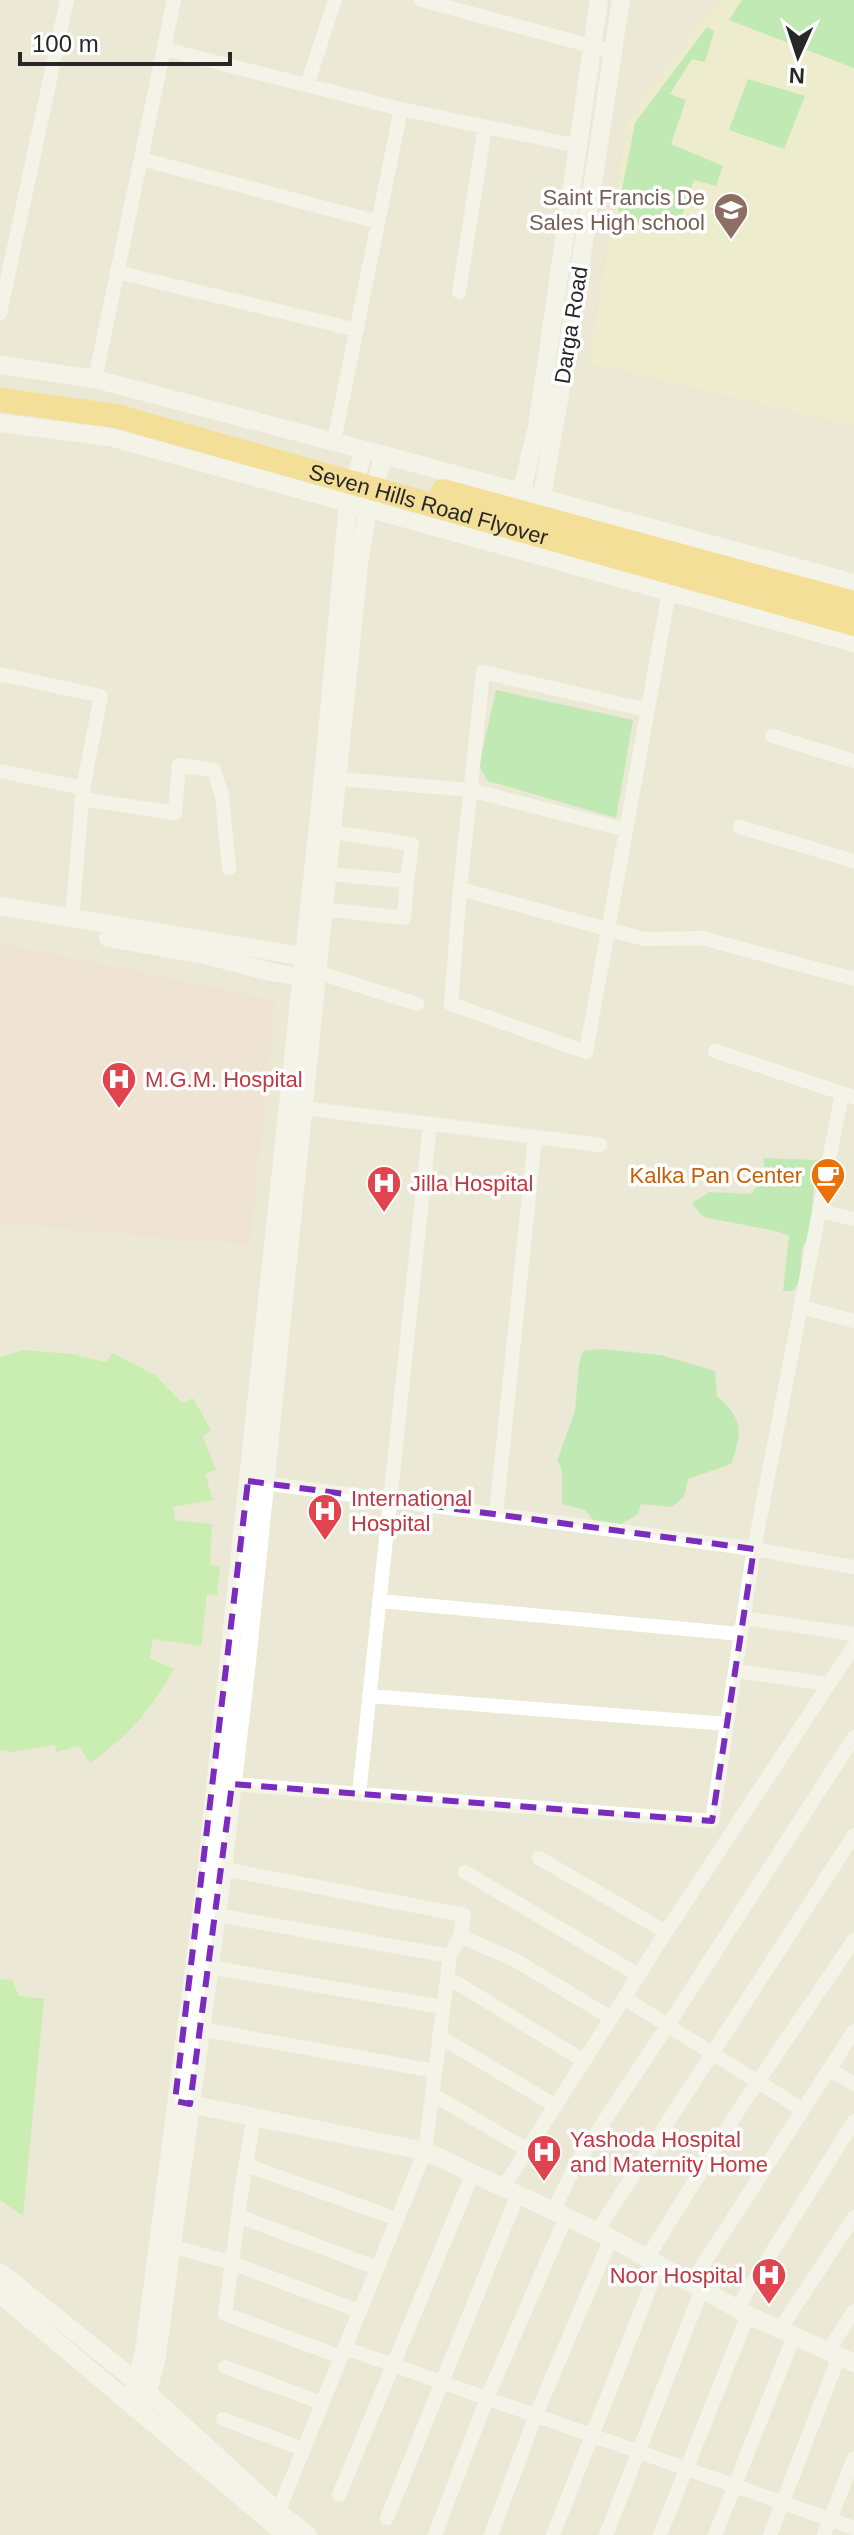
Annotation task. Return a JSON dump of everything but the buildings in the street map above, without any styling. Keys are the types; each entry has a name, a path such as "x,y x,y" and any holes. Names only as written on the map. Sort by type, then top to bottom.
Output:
{"highway":[{"name":"Seven Hills Road Flyover","path":"0,383 115,401 854,603"},
{"name":"Seven Hills Road Flyover","path":"0,400 116,416 854,624"}],"street":[{"path":"0,313 67,0"},
{"path":"95,379 174,0"},
{"path":"307,85 335,0"},
{"path":"421,0 465,6 613,52"},
{"name":"Darga Road","path":"509,548 537,427 599,0"},
{"name":"Darga Road","path":"530,553 542,498 621,0"},
{"path":"164,49 401,109 578,146"},
{"path":"334,441 401,109"},
{"path":"459,292 485,127"},
{"path":"141,159 378,222"},
{"path":"117,272 357,330"},
{"path":"0,365 95,379 854,583"},
{"path":"0,423 110,437 854,643"},
{"path":"143,2388 144,2352 183,2102 200,2029 223,1869 256,1482 330,778 348,503 364,450"},
{"path":"136,2408 156,2362 171,2246 204,1891 303,1108 312,969 324,909 332,832 330,778 360,555 368,508 384,455"},
{"path":"647,710 483,672 451,1004 586,1052 669,592"},
{"path":"0,674 101,696 82,793 72,919"},
{"path":"772,736 854,761"},
{"path":"0,771 175,813 179,765 214,770 222,796 229,868"},
{"path":"330,778 470,790 626,830"},
{"path":"740,827 854,861"},
{"path":"324,909 404,918 412,844 332,832"},
{"path":"328,874 407,881"},
{"path":"460,889 644,939 702,938 854,979"},
{"path":"0,906 312,969 417,1004"},
{"path":"0,919 205,955 312,969"},
{"path":"232,1784 712,1821 754,1549 819,1211 848,1095 715,1051"},
{"path":"303,1108 600,1145"},
{"path":"359,1794 430,1124"},
{"path":"496,1514 535,1137"},
{"path":"819,1211 854,1219"},
{"path":"801,1307 854,1321"},
{"path":"256,1482 754,1549 854,1567"},
{"path":"379,1601 741,1634"},
{"path":"743,1618 854,1634"},
{"path":"387,2518 527,2150 854,1646"},
{"path":"735,1671 829,1684"},
{"path":"369,1696 727,1724"},
{"path":"435,2535 577,2162 854,1737"},
{"path":"491,2535 604,2234 711,2052 854,1835"},
{"path":"539,1858 666,1932"},
{"path":"223,1869 464,1915 460,1936 450,1956 425,2151 278,2512"},
{"path":"465,1872 638,1975"},
{"path":"216,1915 450,1956"},
{"path":"460,1936 515,1960 611,2018"},
{"path":"553,2535 653,2261 758,2081 854,1940"},
{"path":"209,1967 443,2007"},
{"path":"447,1977 584,2061"},
{"path":"624,1998 803,2110"},
{"path":"200,2029 435,2071"},
{"path":"606,2535 639,2452 697,2286 854,2031"},
{"path":"439,2036 556,2106"},
{"path":"829,2069 854,2084"},
{"path":"432,2094 527,2150"},
{"path":"183,2102 425,2151 604,2234 743,2312 840,2356"},
{"path":"254,2117 225,2314 343,2353 393,2365 854,2528"},
{"path":"660,2535 743,2312 854,2121"},
{"path":"246,2165 397,2219"},
{"path":"339,2495 473,2173"},
{"path":"238,2216 377,2268"},
{"path":"715,2535 787,2332 854,2217"},
{"path":"171,2246 232,2263 359,2311"},
{"path":"2,2288 143,2388 278,2512 308,2535"},
{"path":"2,2288 136,2408 286,2535"},
{"path":"770,2535 840,2356 854,2311"},
{"path":"225,2367 322,2403"},
{"path":"223,2419 303,2449"},
{"path":"824,2535 854,2458"}],"highlighted area":[{"path":"248,1481 754,1549 712,1821 232,1784 190,2104 175,2101"}],"shaded area":[{"name":"Saint Francis De Sales High school","path":"719,0 854,0 854,426 589,363 628,119"},
{"path":"0,943 275,1000 250,1245 0,1223"}],"green space":[{"path":"742,0 854,0 854,68 729,20"},
{"path":"707,27 714,31 705,62 692,59 670,94 686,100 671,144 723,166 716,186 694,180 676,233 627,220 618,210 635,123"},
{"path":"748,79 805,96 784,149 729,130"},
{"path":"496,690 633,720 616,818 488,781 479,766"},
{"path":"763,1158 817,1160 809,1236 802,1248 800,1280 793,1291 783,1291 789,1236 703,1217 692,1203 709,1192 752,1194 765,1170"},
{"path":"601,1349 661,1355 715,1371 717,1396 732,1412 739,1434 731,1464 688,1479 684,1497 672,1507 641,1504 638,1514 616,1527 596,1523 585,1510 562,1504 562,1470 557,1461 575,1411 583,1351"},
{"path":"24,1350 71,1354 106,1362 112,1353 155,1375 182,1403 193,1398 211,1430 203,1437 216,1470 205,1474 213,1500 173,1507 175,1520 212,1524 210,1565 220,1566 217,1596 207,1594 201,1646 153,1639 149,1658 174,1669 138,1721 90,1763 79,1746 56,1752 55,1745 11,1752 0,1750 0,1357"},
{"path":"0,1979 12,1980 19,1996 44,1999 23,2216 0,2200"}],"place":[{"name":"Saint Francis De Sales High school","path":"731,241"},
{"name":"M.G.M. Hospital","path":"119,1110"},
{"name":"Kalka Pan Center","path":"828,1206"},
{"name":"Jilla Hospital","path":"384,1214"},
{"name":"International Hospital","path":"325,1542"},
{"name":"Yashoda Hospital and Maternity Home","path":"544,2183"},
{"name":"Noor Hospital","path":"769,2306"}]}
